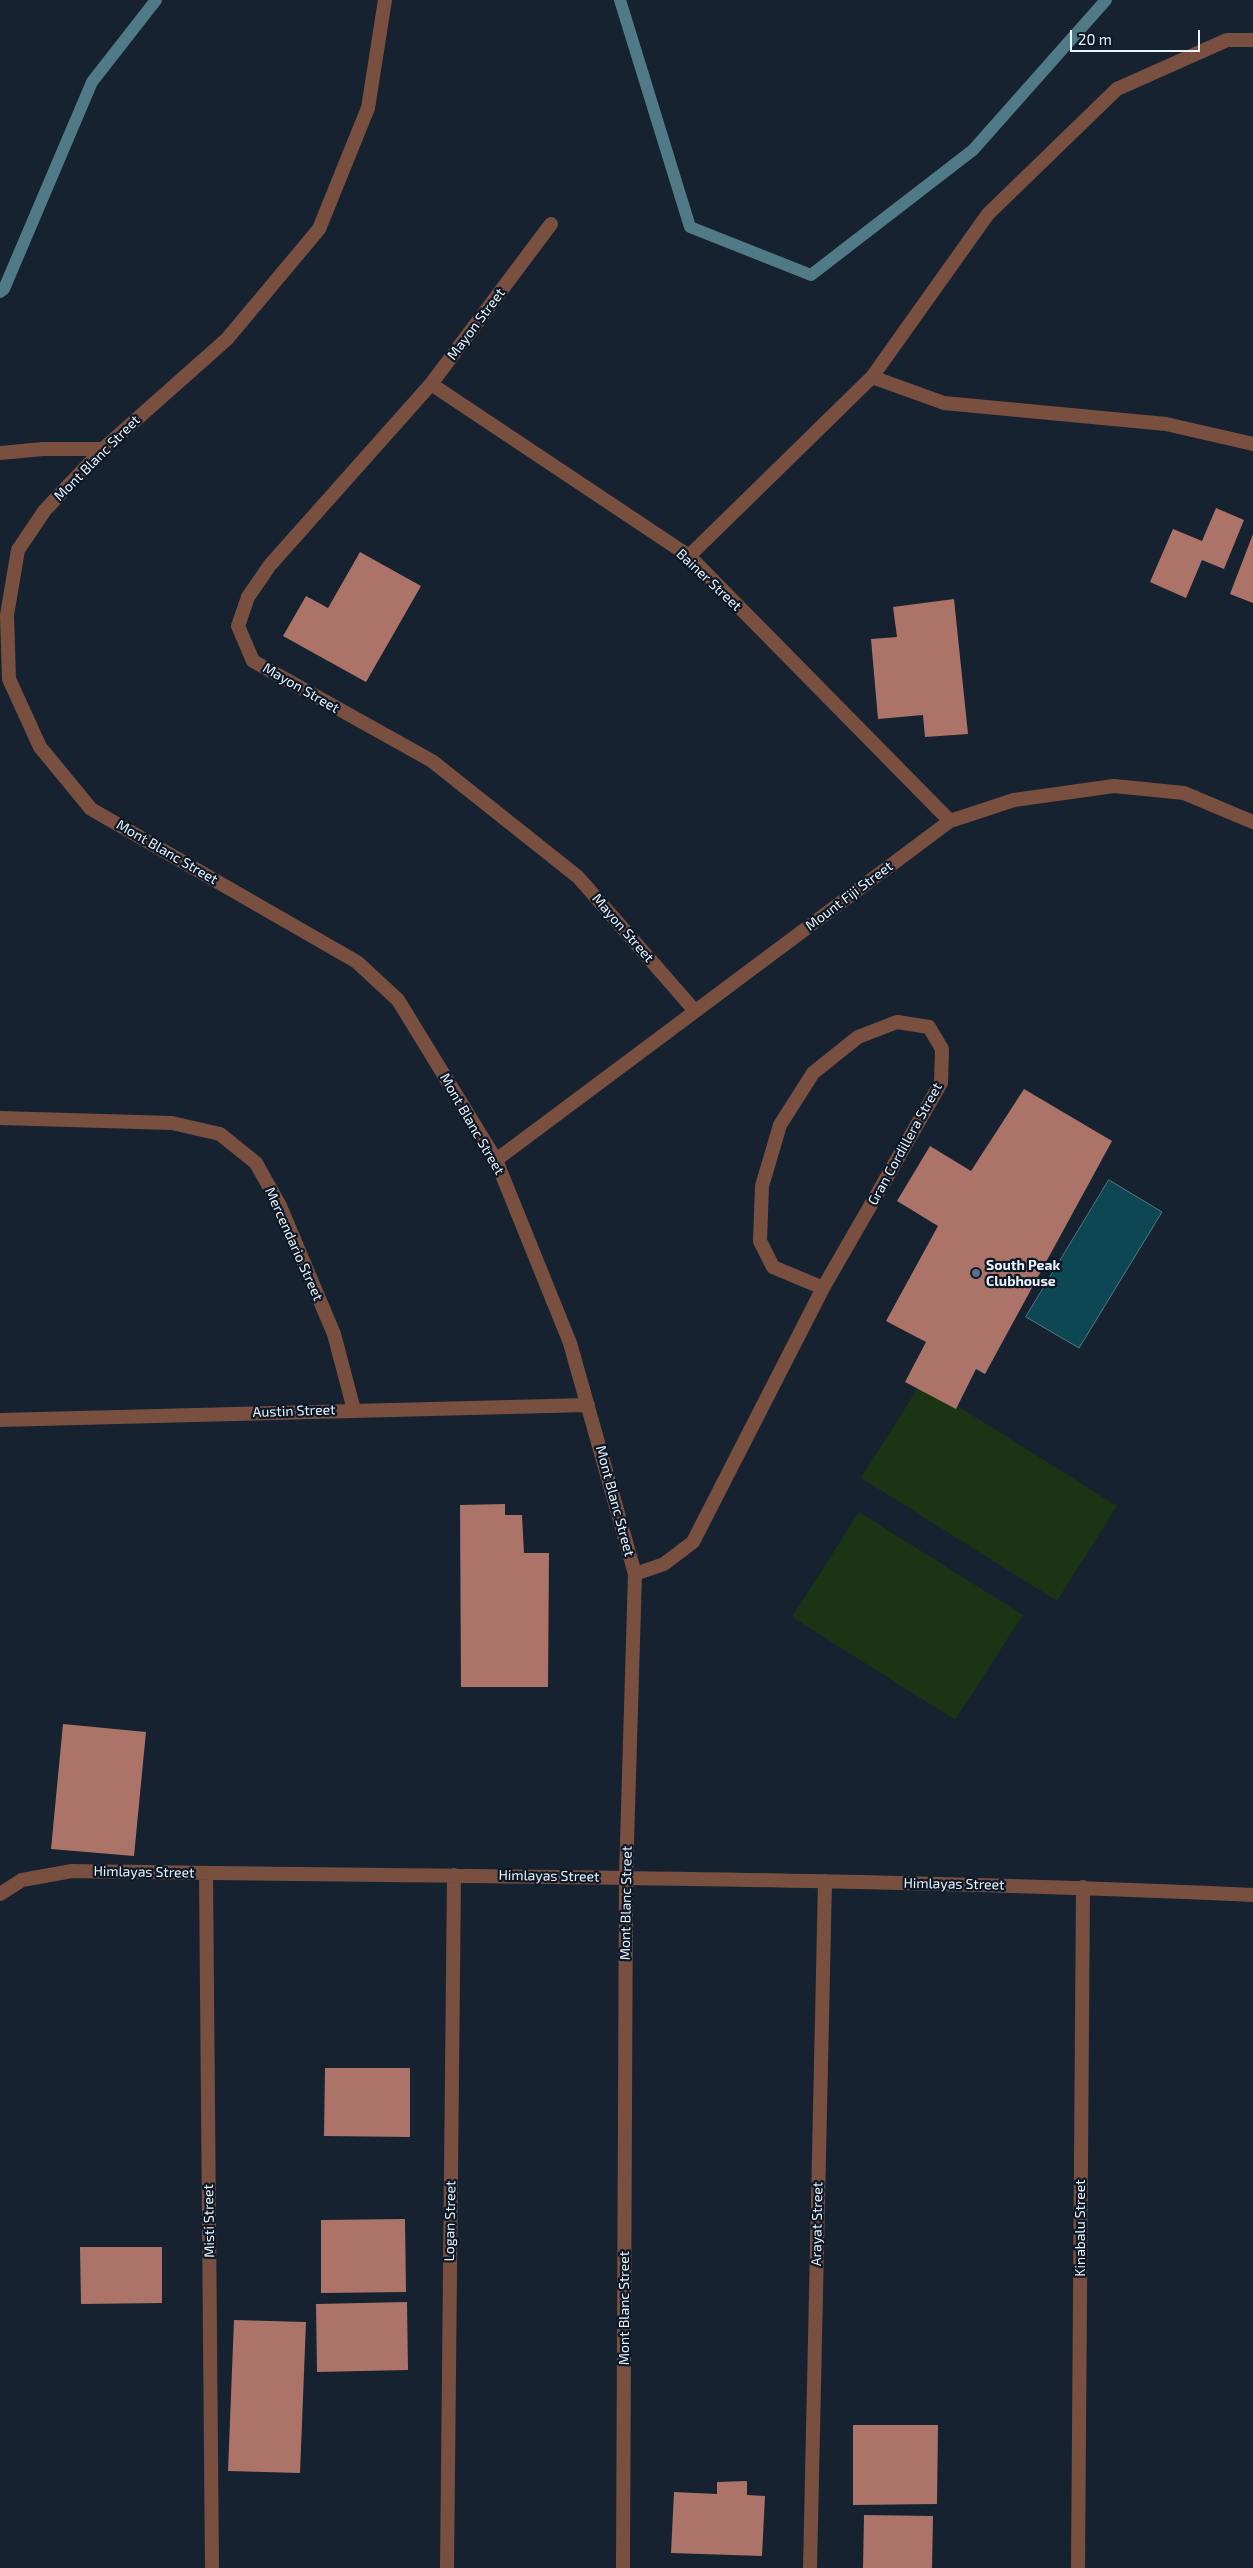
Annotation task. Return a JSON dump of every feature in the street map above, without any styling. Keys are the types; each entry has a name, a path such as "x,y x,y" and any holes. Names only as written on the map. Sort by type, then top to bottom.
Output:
{"street":[{"name":"Mont Blanc Street","path":"385,0 368,108 319,229 227,339 103,449 46,510 18,550 6,615 8,679 40,747 91,809 357,962 398,1000 496,1160 570,1343 635,1574 626,1876 623,2568"},
{"path":"689,556 872,377 988,214 1117,89 1227,40 1253,40"},
{"name":"Mayon Street","path":"551,224 432,384 270,565 248,598 238,626 253,661 432,761 578,877 695,1011"},
{"path":"872,377 944,403 1166,424 1253,444"},
{"name":"Bainer Street","path":"432,384 689,556 950,821"},
{"path":"0,453 43,449 103,449"},
{"name":"Mount Fiji Street","path":"496,1160 950,821 1014,800 1114,786 1184,793 1253,822"},
{"name":"Gran Cordillera Street","path":"635,1574 664,1564 693,1542 823,1288 941,1083 942,1049 929,1027 897,1022 858,1037 813,1073 780,1125 762,1186 760,1241 773,1268 823,1288"},
{"name":"Mercendario Street","path":"0,1118 172,1123 220,1134 256,1163 280,1206 334,1334 354,1410"},
{"name":"Austin Street","path":"0,1420 588,1405"},
{"name":"Himlayas Street","path":"0,1894 22,1880 72,1871 626,1876 1083,1887 1253,1895"},
{"name":"Misti Street","path":"206,1873 212,2568"},
{"name":"Logan Street","path":"447,2568 454,1875"},
{"name":"Arayat Street","path":"810,2568 824,1881"},
{"name":"Kinabalu Street","path":"1078,2568 1083,1887"}],"green space":[{"path":"921,1383 1117,1506 1057,1601 861,1478"},
{"path":"859,1512 1023,1615 955,1720 792,1617"}],"water":[{"path":"1109,1180 1162,1212 1079,1348 1026,1317"}],"building":[{"path":"1216,508 1244,520 1224,569 1202,560 1186,598 1150,582 1173,529 1202,541"},
{"path":"1253,534 1253,603 1230,594"},
{"path":"360,552 421,586 366,682 283,636 306,596 328,608"},
{"path":"954,599 968,734 925,737 923,715 878,719 871,639 897,637 893,607"},
{"name":"South Peak Clubhouse","path":"1024,1089 1112,1141 985,1374 976,1369 956,1409 905,1382 926,1342 886,1321 938,1226 897,1201 930,1146 971,1171"},
{"path":"505,1504 505,1515 522,1515 524,1553 549,1553 548,1687 461,1687 460,1505"},
{"path":"63,1724 146,1732 134,1856 51,1849"},
{"path":"325,2068 410,2068 410,2137 324,2136"},
{"path":"405,2219 406,2292 321,2293 321,2220"},
{"path":"80,2247 162,2247 162,2303 81,2304"},
{"path":"407,2302 408,2370 317,2372 316,2304"},
{"path":"234,2320 306,2322 300,2473 228,2471"},
{"path":"853,2425 938,2425 937,2504 853,2505"},
{"path":"747,2481 747,2495 765,2496 762,2556 671,2553 674,2492 717,2494 717,2482"},
{"path":"864,2515 933,2516 932,2568 863,2568"}],"waterway":[{"path":"0,292 4,289 92,82 156,0"},
{"path":"620,0 690,227 811,275 973,150 1106,0"}],"place":[{"name":"South Peak Clubhouse","path":"976,1273"}]}
